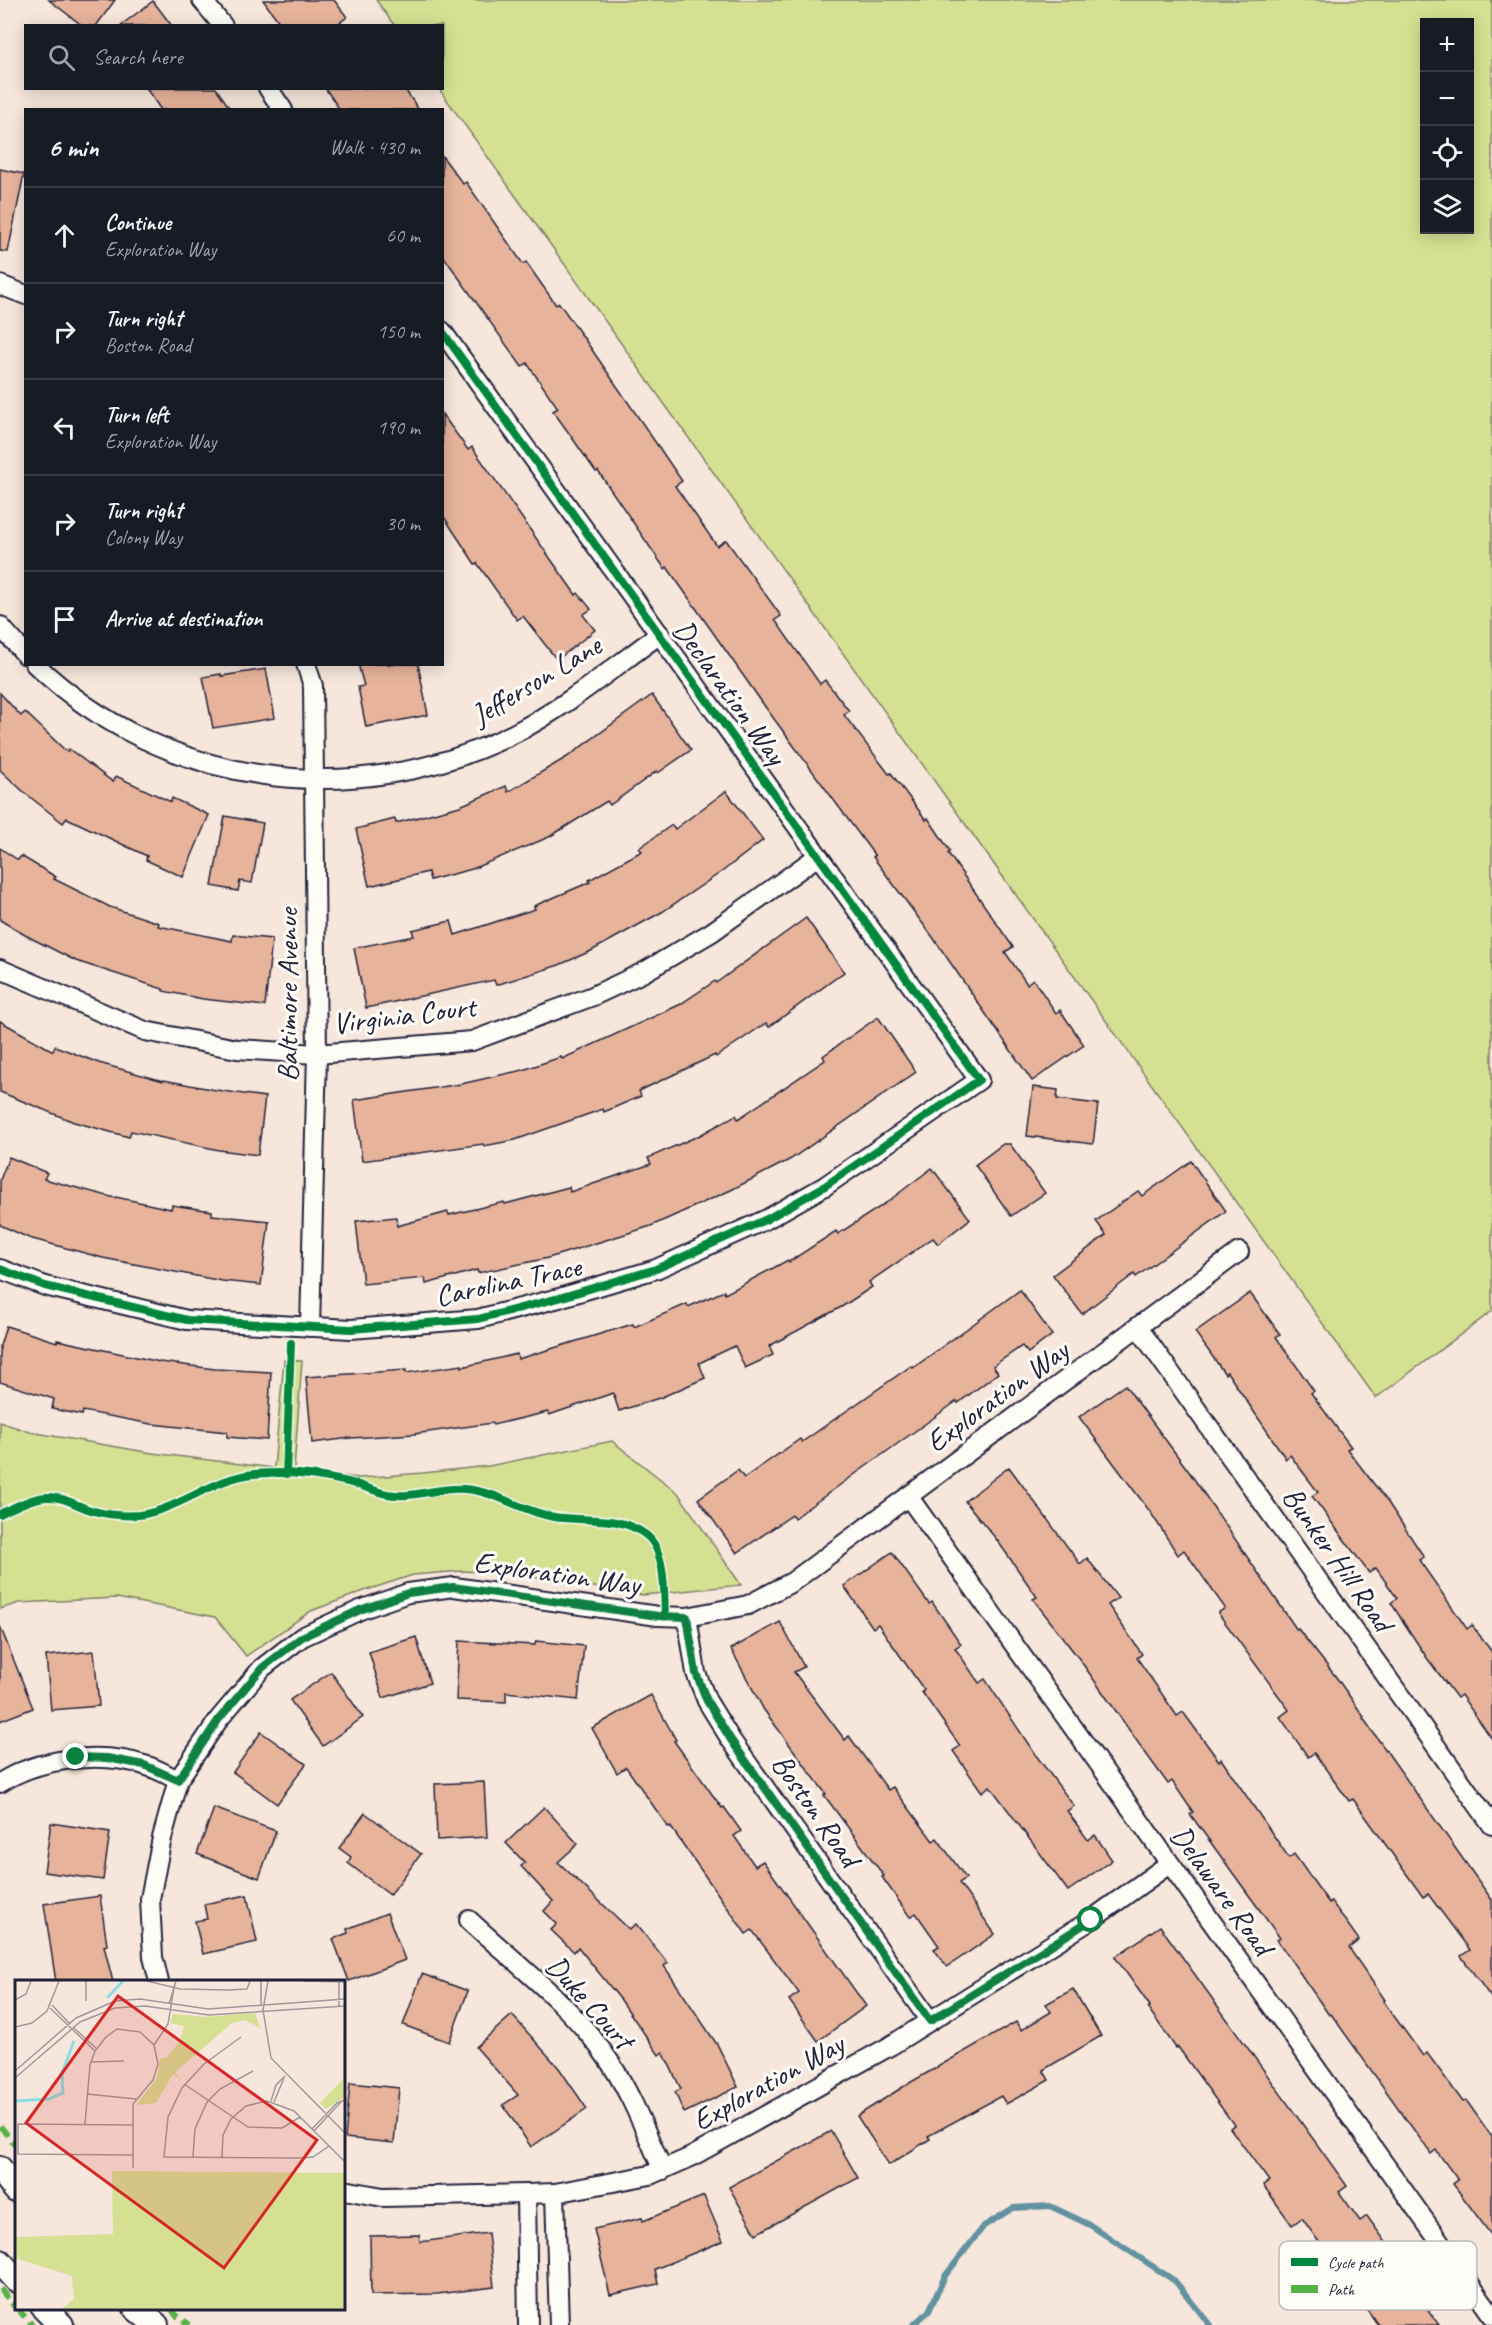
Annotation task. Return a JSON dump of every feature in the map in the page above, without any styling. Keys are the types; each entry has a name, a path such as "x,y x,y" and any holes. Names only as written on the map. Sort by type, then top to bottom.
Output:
{"street":[{"path":"202,0 221,24"},
{"path":"269,90 282,108"},
{"path":"0,285 24,294"},
{"name":"Declaration Way","path":"444,334 979,1080"},
{"path":"0,626 24,653"},
{"name":"Jefferson Lane","path":"37,666 60,687 106,720 180,756 240,772 314,778 381,776 432,766 486,747 514,734 542,718 660,634"},
{"name":"Baltimore Avenue","path":"307,666 313,686 317,1054 310,1327"},
{"name":"Virginia Court","path":"0,969 145,1031 237,1049 317,1054 472,1041 593,996 644,972 712,932 819,856"},
{"name":"Carolina Trace","path":"0,1269 45,1286 188,1320 351,1329 478,1318 559,1298 656,1269 767,1219 825,1186 979,1080"},
{"name":"Exploration Way","path":"159,1980 153,1957 150,1899 162,1838 178,1780 219,1719 262,1668 302,1637 360,1610 408,1593 453,1587 658,1616 687,1617 748,1605 792,1582 1239,1252"},
{"name":"Bunker Hill Road","path":"1138,1327 1492,1825"},
{"name":"Delaware Road","path":"908,1496 1439,2241"},
{"name":"Boston Road","path":"687,1617 696,1673 707,1701 731,1740 930,2021"},
{"path":"1,1781 40,1766 76,1757 107,1758 144,1765 178,1780"},
{"name":"Exploration Way","path":"345,2190 383,2197 555,2193 650,2175 663,2170 692,2157 930,2021 1091,1920 1169,1864"},
{"name":"Duke Court","path":"469,1920 576,2019 605,2055 630,2096 663,2170"},
{"path":"0,2169 15,2189"},
{"path":"555,2193 559,2325"},
{"path":"526,2194 528,2325"},
{"path":"0,2262 15,2279"},
{"name":"Delaware Road","path":"1477,2294 1492,2315"},
{"path":"46,2310 61,2325"},
{"path":"138,2310 156,2325"}],"green space":[{"path":"376,0 1492,0 1492,1311 1376,1398 440,90 444,90 444,24 393,24"},
{"path":"284,1360 302,1361 294,1470 359,1478 423,1473 489,1466 612,1441 678,1493 741,1585 643,1595 515,1574 462,1571 413,1575 311,1611 246,1656 215,1617 117,1598 19,1603 0,1609 0,1422 30,1432 152,1453 274,1468"}],"building":[{"path":"49,0 115,0 97,24 80,24"},
{"path":"263,0 334,0 347,17 338,24 281,24"},
{"path":"153,1 170,24 123,24"},
{"path":"147,90 217,90 230,108 160,108"},
{"path":"326,90 405,90 418,108 339,108"},
{"path":"444,159 463,184 466,182 523,264 526,262 556,305 559,303 588,344 682,481 675,486 717,546 726,540 781,616 775,620 820,684 825,680 849,711 844,715 926,820 928,818 950,851 948,853 1013,947 1005,952 1027,984 1033,979 1056,1013 1060,1010 1084,1045 1032,1081 932,936 873,857 875,856 766,708 667,567 665,569 598,471 596,472 553,411 558,408 527,363 522,367 444,257"},
{"path":"0,169 24,174 8,252 0,251"},
{"path":"444,417 468,450 472,447 576,595 578,593 591,609 583,615 595,630 557,660 523,616 517,620 477,563 475,564 444,517"},
{"path":"359,666 418,666 428,715 366,727 358,687 364,686"},
{"path":"266,669 275,718 213,728 203,677"},
{"path":"0,693 21,716 25,712 67,752 69,749 113,782 116,776 171,802 172,798 209,815 183,877 146,860 147,856 67,818 63,823 0,770"},
{"path":"652,695 691,750 658,773 657,771 610,805 607,801 549,837 472,869 430,880 428,872 369,886 356,829 395,819 396,823 460,806 506,786 508,792 567,757"},
{"path":"726,791 763,840 723,871 662,912 591,951 559,965 496,985 494,980 366,1008 354,948 414,936 412,930 451,921 455,935 535,909 534,906 590,882 589,880 642,851 639,848 672,825 675,829"},
{"path":"225,816 263,823 252,883 240,881 238,891 212,886"},
{"path":"0,848 18,860 21,856 56,877 54,879 110,907 159,923 158,926 232,941 233,935 272,939 265,1006 203,999 163,991 163,989 76,961 25,935 0,920"},
{"path":"806,918 844,972 769,1027 766,1023 716,1057 715,1055 639,1091 641,1096 604,1112 603,1109 515,1140 362,1161 354,1100 461,1084 523,1070 561,1057 562,1059 679,1005 715,981 716,983"},
{"path":"878,1017 916,1072 791,1159 731,1190 651,1226 548,1258 478,1273 477,1270 426,1284 425,1278 363,1284 356,1221 396,1217 397,1226 448,1212 449,1215 504,1202 505,1204 569,1187 570,1192 651,1164 648,1158 700,1135 736,1115 738,1119 825,1060 823,1056"},
{"path":"0,1021 53,1051 55,1046 99,1063 163,1081 265,1097 258,1155 219,1150 131,1131 129,1137 74,1122 0,1092"},
{"path":"1033,1087 1058,1090 1057,1099 1098,1104 1093,1144 1027,1136"},
{"path":"1003,1144 1010,1144 1045,1193 1011,1216 975,1165"},
{"path":"9,1157 47,1173 44,1179 115,1198 171,1209 172,1205 212,1211 212,1215 269,1221 261,1285 222,1281 103,1258 29,1238 0,1225 0,1180"},
{"path":"1191,1161 1226,1211 1136,1277 1134,1274 1082,1314 1053,1275 1106,1235 1096,1221 1138,1191 1142,1196"},
{"path":"932,1168 970,1219 938,1244 933,1238 869,1282 872,1287 843,1306 769,1346 773,1355 745,1368 735,1346 699,1363 705,1378 662,1397 619,1411 613,1393 549,1415 548,1412 493,1425 492,1423 414,1434 312,1443 306,1377 406,1370 406,1373 462,1365 462,1367 517,1354 518,1359 633,1324 634,1327 687,1304 688,1307 724,1291 725,1294 788,1260 789,1262 836,1231 838,1234 886,1203"},
{"path":"1020,1290 1052,1335 1028,1353 1022,1346 993,1366 998,1373 958,1403 957,1401 794,1518 792,1515 737,1553 698,1499 738,1470 744,1478 800,1439 802,1442 911,1366 913,1368"},
{"path":"1250,1293 1280,1334 1276,1337 1314,1391 1311,1393 1351,1447 1347,1449 1387,1501 1424,1557 1419,1560 1467,1629 1472,1625 1492,1652 1492,1739 1461,1695 1457,1698 1427,1658 1391,1603 1397,1598 1376,1568 1369,1573 1312,1496 1318,1492 1290,1455 1286,1459 1227,1372 1225,1374 1195,1332"},
{"path":"6,1326 57,1342 57,1340 160,1362 215,1369 271,1372 267,1440 227,1437 227,1432 151,1424 83,1411 82,1415 52,1409 54,1399 0,1382 0,1346"},
{"path":"1125,1385 1190,1473 1297,1630 1336,1677 1492,1900 1492,1999 1461,1956 1470,1950 1428,1894 1423,1897 1353,1799 1349,1801 1314,1753 1308,1757 1280,1717 1289,1710 1218,1613 1225,1608 1184,1550 1178,1555 1151,1513 1079,1417"},
{"path":"1009,1467 1080,1564 1087,1558 1118,1598 1108,1605 1142,1654 1137,1658 1177,1716 1183,1712 1219,1761 1221,1759 1289,1858 1294,1854 1329,1903 1331,1901 1359,1940 1349,1948 1385,2000 1383,2001 1423,2056 1427,2053 1463,2102 1466,2100 1492,2137 1492,2236 1453,2184 1458,2180 1436,2150 1431,2154 1331,2014 1329,2015 1277,1940 1280,1938 1190,1814 1193,1812 1172,1781 1168,1784 1080,1660 1033,1599 1037,1597 997,1540 965,1501"},
{"path":"892,1552 929,1604 932,1602 961,1644 955,1648 979,1683 985,1679 1035,1754 1074,1806 1067,1811 1088,1840 1095,1835 1112,1860 1068,1891 990,1786 982,1792 953,1751 960,1746 922,1692 924,1690 878,1624 873,1628 844,1586"},
{"path":"780,1622 804,1667 794,1672 845,1740 849,1736 888,1790 893,1787 933,1841 937,1838 966,1878 959,1883 995,1934 947,1967 934,1949 939,1946 916,1913 910,1917 882,1877 884,1876 764,1710 731,1649"},
{"path":"0,1626 33,1708 0,1721"},
{"path":"416,1637 430,1683 383,1698 369,1652"},
{"path":"459,1641 535,1645 536,1641 584,1646 578,1700 506,1692 506,1702 456,1700"},
{"path":"94,1651 99,1706 51,1710 46,1656"},
{"path":"331,1672 363,1717 323,1746 290,1700"},
{"path":"651,1695 676,1740 674,1741 741,1831 734,1836 755,1866 763,1861 866,2006 818,2041 789,2000 799,1993 752,1930 746,1934 626,1767 617,1773 592,1728"},
{"path":"261,1732 306,1764 277,1804 233,1772"},
{"path":"484,1782 487,1837 437,1840 435,1784"},
{"path":"544,1807 578,1844 558,1862 629,1929 636,1924 668,1963 664,1966 718,2046 738,2087 684,2113 675,2092 681,2089 663,2052 659,2055 621,2000 578,1947 574,1952 551,1930 557,1924 544,1911 553,1901 521,1866 525,1863 506,1843"},
{"path":"214,1808 276,1831 259,1878 197,1854"},
{"path":"365,1813 421,1854 390,1895 348,1863 351,1857 339,1848"},
{"path":"51,1823 110,1832 103,1880 44,1872"},
{"path":"247,1895 257,1942 203,1954 195,1921 207,1919 204,1904"},
{"path":"100,1896 107,1945 104,1946 112,1980 56,1980 44,1904"},
{"path":"387,1913 405,1960 349,1981 333,1939 348,1933 347,1929"},
{"path":"1160,1926 1347,2186 1339,2192 1360,2221 1367,2216 1385,2241 1318,2241 1302,2218 1292,2225 1263,2185 1269,2181 1230,2128 1234,2125 1178,2047 1176,2048 1115,1957"},
{"path":"422,1974 468,1991 449,2042 403,2025"},
{"path":"1073,1989 1101,2036 1043,2070 1049,2080 1006,2104 1001,2096 928,2136 930,2139 889,2165 857,2116 1016,2022 1021,2030 1051,2012 1046,2004"},
{"path":"512,2015 559,2068 587,2109 531,2147 503,2105 518,2095 476,2047"},
{"path":"350,2083 399,2088 394,2143 345,2138"},
{"path":"831,2131 858,2178 756,2234 729,2187"},
{"path":"704,2196 723,2241 655,2269 658,2284 610,2295 594,2229 642,2218 643,2221"},
{"path":"488,2233 494,2287 437,2294 371,2295 370,2236 419,2235 420,2242"},
{"path":"1367,2310 1428,2310 1439,2325 1378,2325"}],"waterway":[{"path":"913,2325 929,2311 945,2276 984,2226 1013,2208 1050,2206 1090,2225 1175,2281 1210,2325"}],"marked path":[{"path":"0,2126 15,2145"},
{"path":"0,2289 15,2307"},
{"path":"19,2310 32,2325"},
{"path":"172,2310 190,2325"}],"cycle path":[{"path":"0,1269 45,1286 187,1320 351,1329 478,1319 656,1269 767,1219 825,1186 979,1080 444,334"},
{"path":"286,1474 291,1343"},
{"path":"0,1514 29,1501 53,1497 105,1513 139,1515 168,1507 224,1481 265,1473 325,1477 397,1495 464,1489 498,1497 531,1511 554,1517 613,1521 636,1528 653,1542 661,1561 665,1616"}],"route":[{"path":"76,1757 107,1758 144,1765 178,1780 219,1719 262,1668 302,1637 360,1610 408,1593 453,1587 658,1616 687,1617 696,1673 707,1701 731,1740 930,2021 1091,1920"}]}
